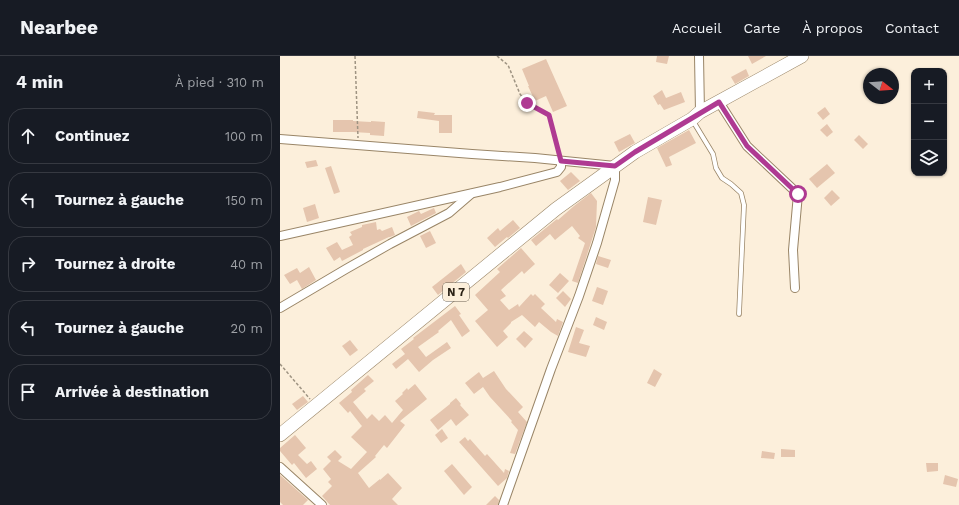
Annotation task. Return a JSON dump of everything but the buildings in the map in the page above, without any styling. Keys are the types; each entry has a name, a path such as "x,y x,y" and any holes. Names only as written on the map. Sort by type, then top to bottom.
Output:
{"main road":[{"name":"N 7","path":"280,435 556,209 615,166 635,152 719,102 802,56"}],"street":[{"path":"696,116 700,56"},
{"path":"719,102 747,146 798,194 794,250 795,288"},
{"path":"280,139 535,158 615,166 615,180 597,243 503,505"},
{"path":"280,236 557,172 561,167 561,161"},
{"path":"280,308 352,265 449,213 471,193"},
{"path":"280,467 322,505"}],"lane":[{"path":"696,116 713,154 716,168 722,178 741,193 744,205 740,314"}],"path":[{"path":"355,56 358,145"},
{"path":"497,56 508,65 520,94 527,103 549,115 561,161"},
{"path":"280,364 316,406"}],"route":[{"path":"527,103 549,115 561,161 615,166 635,152 692,119 700,112 719,102 747,146 798,194"}]}
